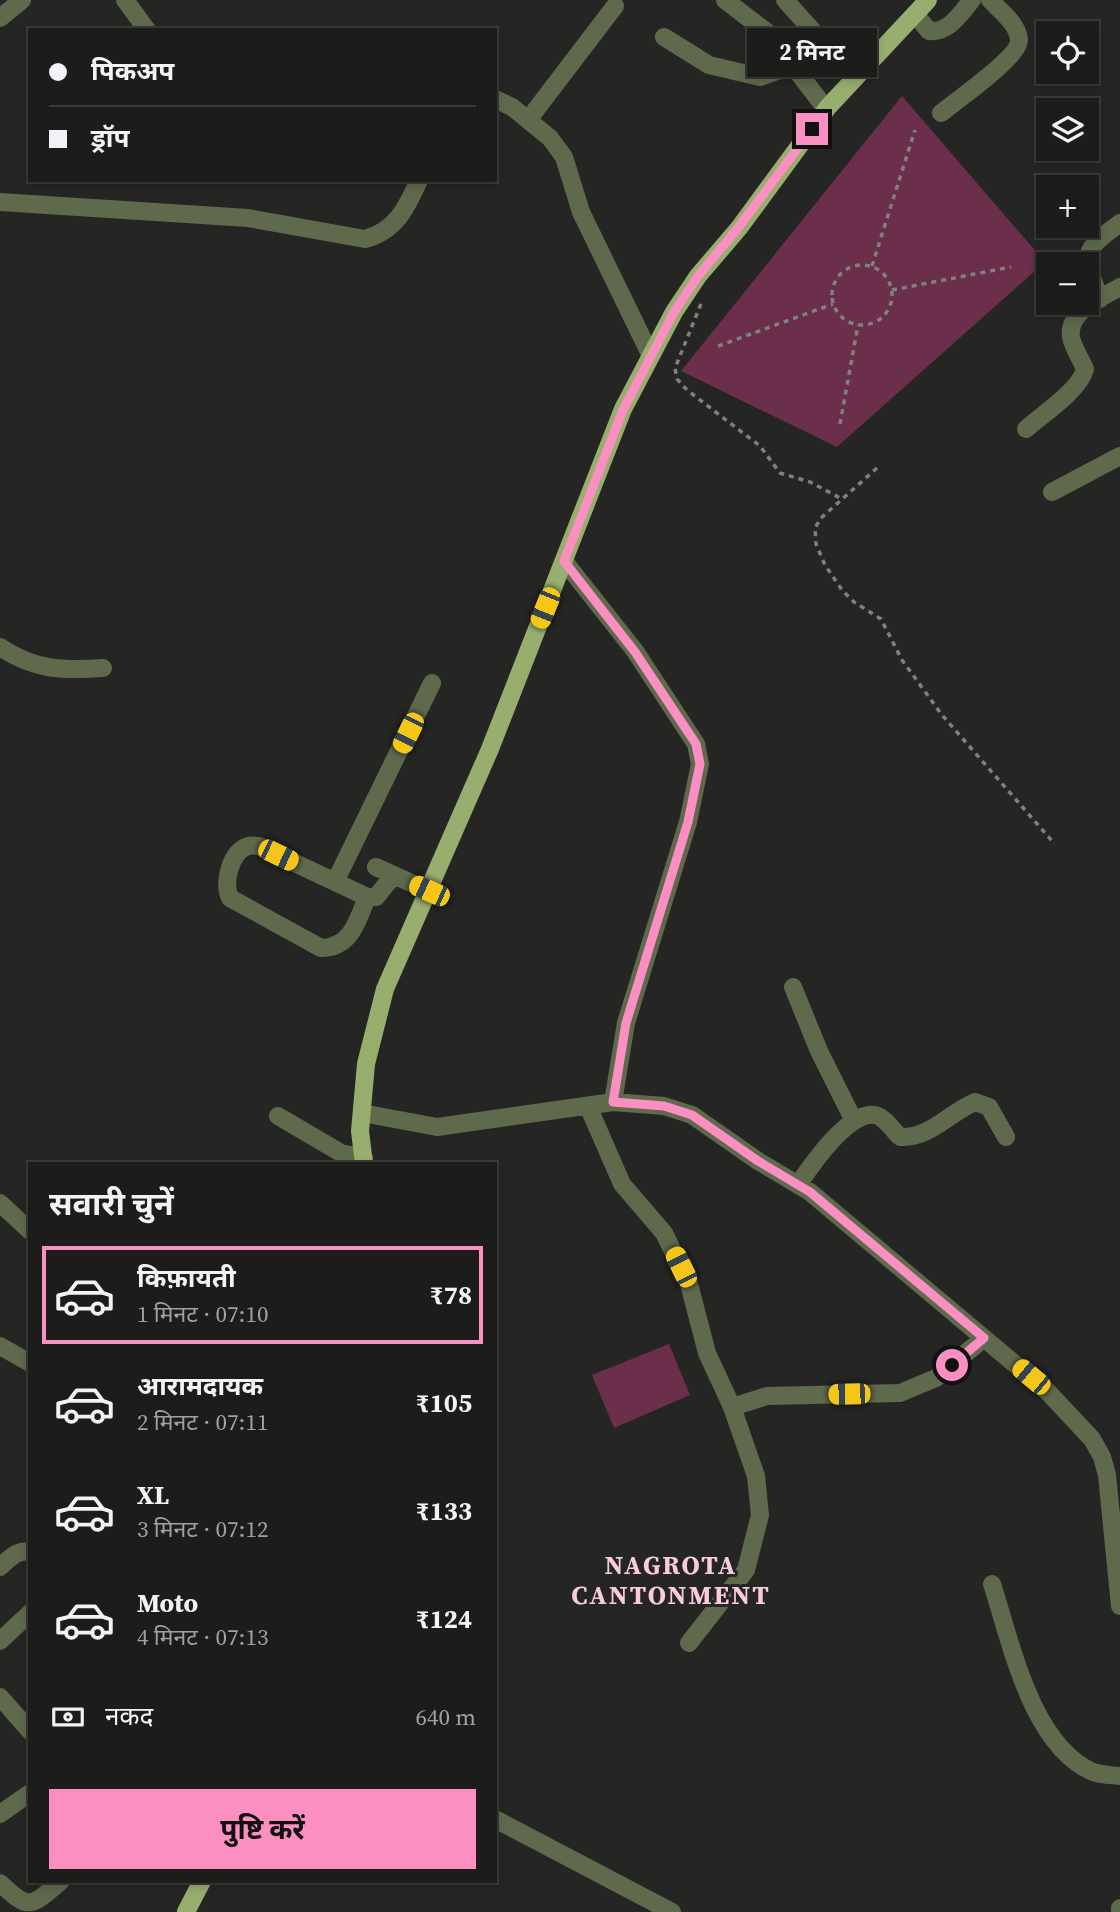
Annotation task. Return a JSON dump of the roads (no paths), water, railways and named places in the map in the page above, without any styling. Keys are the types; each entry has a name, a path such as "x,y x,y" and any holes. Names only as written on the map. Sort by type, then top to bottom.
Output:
{"main road":[{"path":"364,1161 360,1131 366,1064 385,989 489,749 619,421 674,312 694,283 826,109 928,0"},
{"path":"186,1912 201,1883"}],"street":[{"path":"0,18 22,0"},
{"path":"125,0 145,28"},
{"path":"725,0 768,33 826,109"},
{"path":"785,0 855,78"},
{"path":"915,14 929,31 938,32 946,29 972,0"},
{"path":"941,113 1001,65 1018,47 1019,40 1013,25 990,0"},
{"path":"528,120 615,6"},
{"path":"664,37 709,65 760,77 791,66"},
{"path":"497,100 512,107 550,138 564,157 581,212 651,356"},
{"path":"0,202 248,218 365,239 382,232 399,220 418,182"},
{"path":"1100,299 1087,264 1088,251 1097,240 1120,223"},
{"path":"1026,429 1078,385 1085,369 1071,338 1071,328 1081,312 1120,287"},
{"path":"1052,492 1120,456"},
{"path":"564,561 635,652 696,744 700,764 688,822 626,1023 613,1102"},
{"path":"0,647 17,659 41,666 69,671 103,668"},
{"path":"335,882 432,683"},
{"path":"367,897 352,933 331,948 321,948 244,907 230,898 227,892 230,868 240,851 248,846 260,846 367,897 376,897 394,875"},
{"path":"376,867 429,891"},
{"path":"793,988 819,1051 854,1121"},
{"path":"362,1113 437,1127 613,1102 664,1106 692,1115 758,1161 810,1192 1047,1391 1092,1440 1102,1457 1107,1475 1120,1606"},
{"path":"798,1185 824,1147 854,1121 868,1115 879,1116 900,1137 908,1138 932,1128 975,1102 989,1107 1006,1137"},
{"path":"588,1106 622,1184 664,1233 689,1284 707,1353 732,1407 756,1476 760,1515 746,1570 689,1643"},
{"path":"278,1116 341,1153 364,1161"},
{"path":"0,1203 28,1229"},
{"path":"732,1407 766,1396 901,1393 936,1378 984,1338"},
{"path":"3,1353 28,1362"},
{"path":"0,1567 15,1554 23,1550 28,1551"},
{"path":"992,1584 1028,1692 1049,1732 1074,1761 1095,1773 1120,1776"},
{"path":"0,1641 28,1615"},
{"path":"0,1697 26,1720"},
{"path":"0,1814 28,1794"},
{"path":"497,1820 672,1912"},
{"path":"0,1882 18,1900 31,1903 59,1883"}],"district":[{"name":"NAGROTA CANTONMENT","path":"671,1580"}]}
